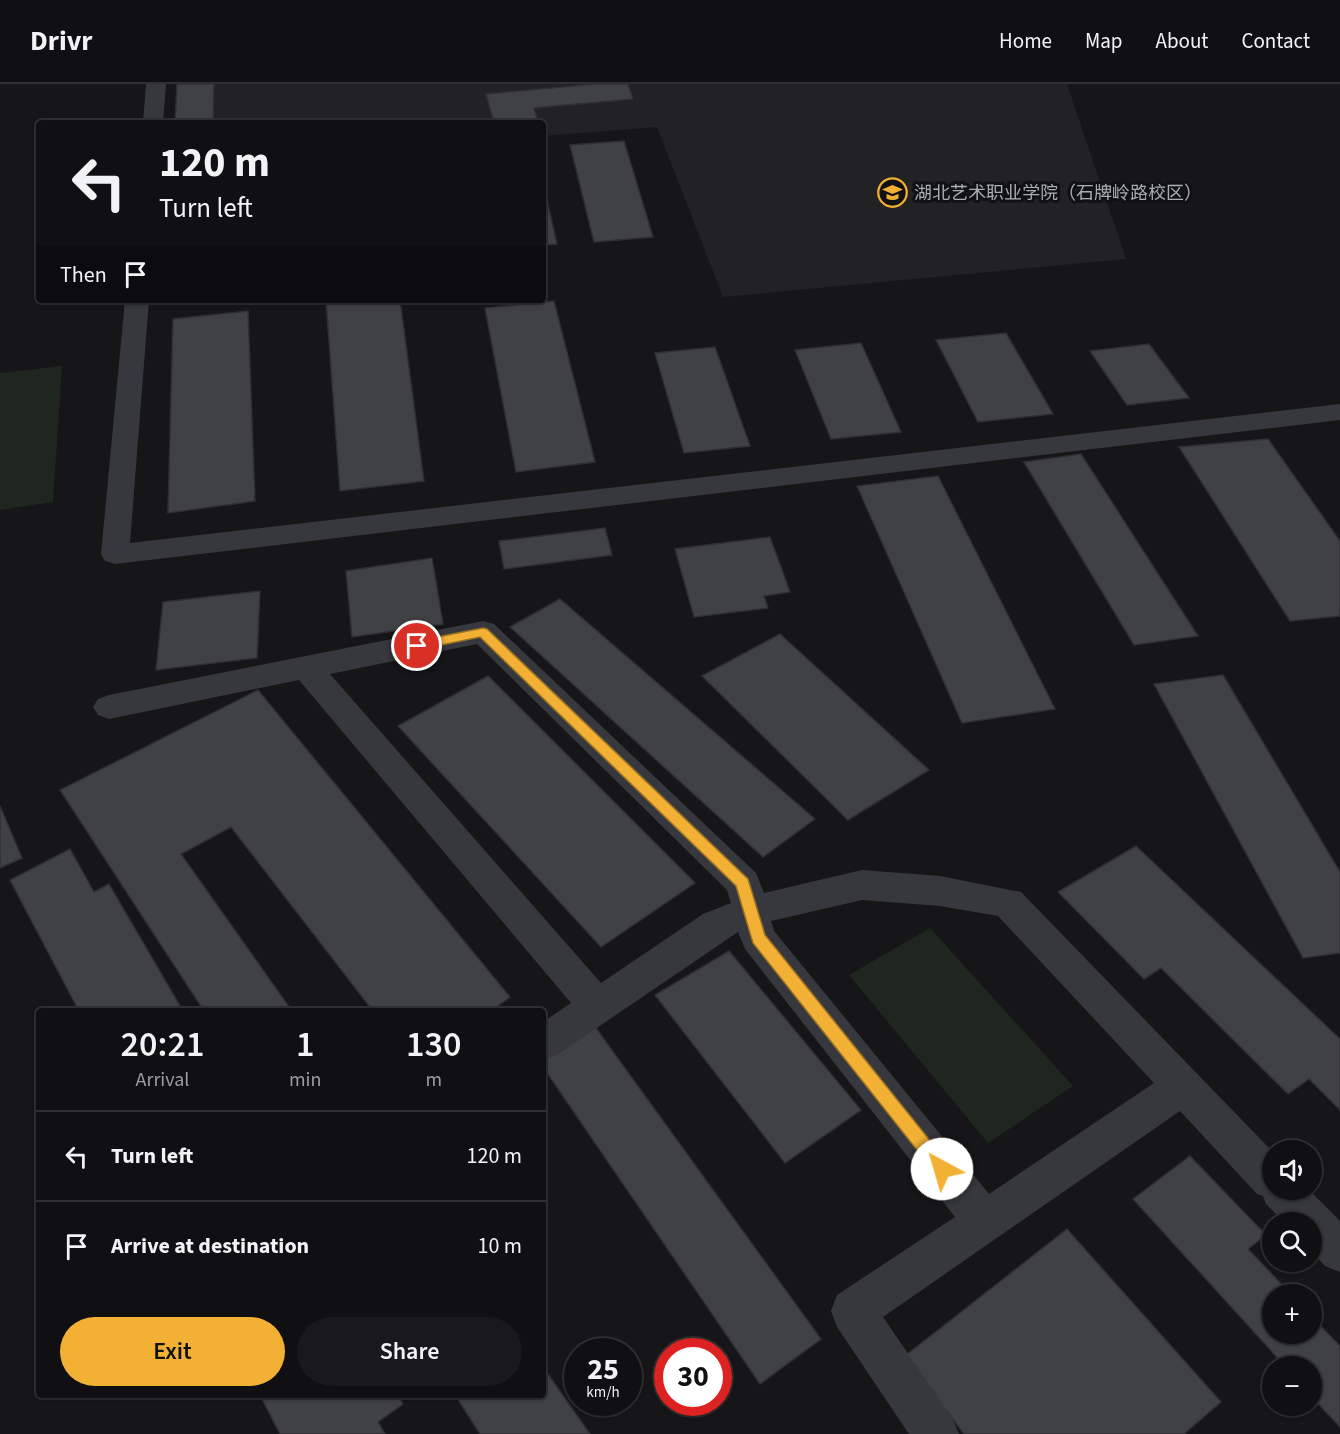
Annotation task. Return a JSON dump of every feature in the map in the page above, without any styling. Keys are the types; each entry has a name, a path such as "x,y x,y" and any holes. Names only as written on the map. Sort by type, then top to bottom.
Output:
{"street":[{"path":"153,120 156,84"},
{"path":"137,303 115,554 1340,412"},
{"path":"109,707 483,632 743,883 758,938 985,1222"},
{"path":"307,668 597,1006"},
{"path":"546,1041 716,925 750,911 862,885 940,891 1008,903 1262,1169"},
{"path":"936,1434 853,1311 1183,1086"},
{"path":"1291,1200 1340,1251"}],"shaded area":[{"name":"湖北艺术职业学院（石牌岭路校区）","path":"178,84 1067,84 1126,259 723,297 657,127 546,136 546,120 175,120"},
{"path":"62,366 53,502 0,510 0,373"},
{"path":"930,928 1073,1086 988,1143 849,975"}],"building":[{"path":"177,84 214,84 213,120 175,120"},
{"path":"594,84 628,84 633,99 534,108 537,120 493,120 486,94"},
{"path":"624,141 653,237 594,242 570,145"},
{"path":"546,196 557,244 546,245"},
{"path":"554,301 595,462 516,472 485,308"},
{"path":"326,303 400,303 424,481 340,491"},
{"path":"248,311 255,501 168,513 173,319"},
{"path":"1006,333 1053,414 978,422 936,340"},
{"path":"861,343 901,432 831,439 795,350"},
{"path":"1149,344 1189,398 1127,405 1090,351"},
{"path":"715,347 750,446 684,453 655,353"},
{"path":"1268,439 1340,541 1340,616 1290,621 1179,447"},
{"path":"1081,454 1198,636 1134,645 1024,462"},
{"path":"938,476 1055,709 962,723 857,486"},
{"path":"605,528 612,555 504,569 499,541"},
{"path":"770,537 790,592 764,596 768,608 694,617 675,549"},
{"path":"432,558 443,624 352,637 346,571"},
{"path":"260,591 257,658 156,670 163,602"},
{"path":"560,599 815,819 763,857 510,627"},
{"path":"780,634 929,770 848,820 702,676"},
{"path":"1223,675 1340,872 1340,953 1303,958 1154,684"},
{"path":"488,676 695,883 601,947 398,726"},
{"path":"258,690 510,997 495,1008 371,1008 231,827 181,854 290,1008 202,1008 60,790"},
{"path":"0,806 22,858 0,868"},
{"path":"1136,846 1340,1039 1340,1110 1309,1079 1288,1094 1161,968 1144,979 1058,892"},
{"path":"70,849 94,892 109,884 181,1008 77,1008 10,880"},
{"path":"729,951 861,1110 785,1163 655,995"},
{"path":"593,1024 821,1339 760,1384 732,1343 732,1338 729,1338 546,1071 546,1052"},
{"path":"1190,1156 1262,1231 1262,1238 1248,1249 1262,1264 1262,1272 1270,1272 1281,1284 1262,1284 1262,1341 1133,1199"},
{"path":"1067,1229 1221,1402 1184,1434 964,1434 905,1356"},
{"path":"1322,1327 1340,1346 1340,1427 1322,1408 1322,1356 1276,1356 1265,1344 1322,1344"},
{"path":"546,1371 564,1397 564,1416 577,1416 590,1434 480,1434 457,1398 546,1398"},
{"path":"262,1398 400,1398 403,1404 378,1422 385,1434 280,1434"}],"place":[{"name":"湖北艺术职业学院（石牌岭路校区）","path":"893,193"}],"route":[{"path":"417,646 483,632 743,883 758,938 942,1169"}]}
